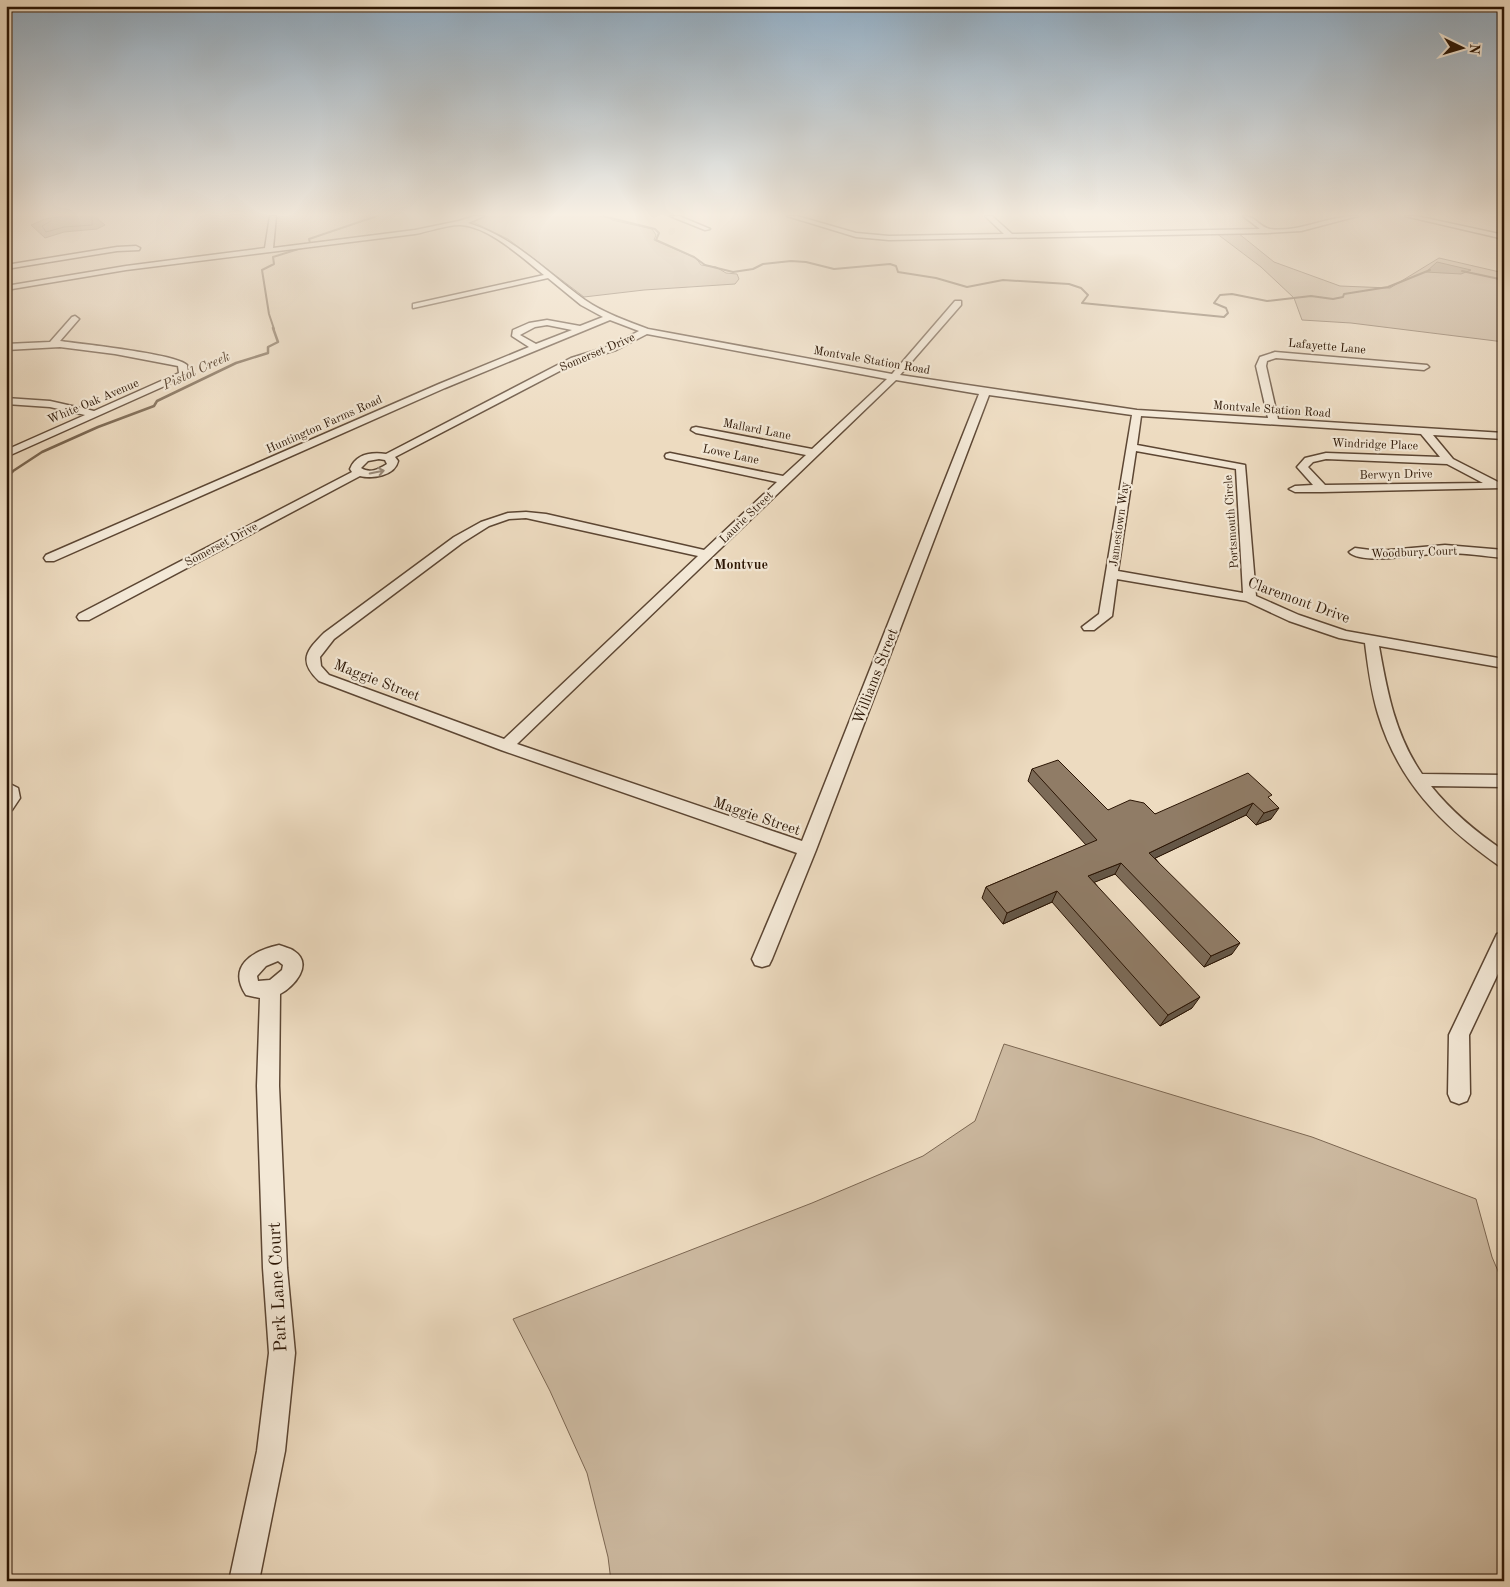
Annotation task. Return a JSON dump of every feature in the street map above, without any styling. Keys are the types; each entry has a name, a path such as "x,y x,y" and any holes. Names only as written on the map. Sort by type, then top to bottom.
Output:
{"street":[{"path":"416,306 487,290"},
{"name":"Montvale Station Road","path":"567,290 584,304 610,317 646,331 985,392 1137,413 1504,436"},
{"name":"Laurie Street","path":"506,746 894,377 958,303"},
{"name":"Huntington Farms Road","path":"50,558 338,431 610,317"},
{"path":"53,344 64,334 75,319"},
{"path":"535,347 516,336 516,332 540,321 554,321 579,329"},
{"name":"Somerset Drive","path":"388,457 574,360 613,348 646,331"},
{"name":"White Oak Avenue","path":"6,347 53,344 115,350 181,364 184,367 183,374 175,378 6,454"},
{"name":"Lafayette Lane","path":"1274,422 1261,366 1263,359 1275,355 1424,367"},
{"name":"Williams Street","path":"762,959 807,850 985,392"},
{"path":"6,401 50,404 94,414"},
{"name":"Jamestown Way","path":"1090,627 1105,616 1130,447 1137,413"},
{"name":"Mallard Lane","path":"696,430 814,453"},
{"path":"1425,432 1449,461 1501,488"},
{"name":"Portsmouth Circle","path":"1130,447 1241,467 1250,598"},
{"name":"Somerset Drive","path":"84,616 359,472 372,474 387,470 392,465 393,460 380,456 362,460 356,464 355,469 359,472"},
{"name":"Lowe Lane","path":"670,456 785,480"},
{"name":"Windridge Place","path":"1322,489 1302,467 1309,460 1326,456 1449,461"},
{"name":"Berwyn Drive","path":"1295,489 1501,488"},
{"name":"Maggie Street","path":"708,554 546,518 526,515 502,518 485,524 458,540 328,636 316,648 312,660 314,670 324,678 506,746 807,850"},
{"name":"Woodbury Court","path":"1355,552 1378,556 1415,551 1466,550 1504,554"},
{"name":"Claremont Drive","path":"1112,574 1250,598 1294,618 1344,635 1504,664"},
{"path":"1370,640 1380,694 1390,730 1416,780 1437,806 1467,834 1504,860"},
{"path":"1416,780 1504,781"},
{"path":"6,788 12,792 12,798 6,806"},
{"path":"1458,1094 1459,1035 1504,940"},
{"name":"Park Lane Court","path":"244,1581 271,1451 282,1353 275,1268 268,1086 270,990"}],"shaded area":[{"path":"575,290 643,290 584,297"},
{"path":"1286,290 1504,290 1504,342 1351,323 1302,320 1294,298"},
{"path":"1004,1044 1312,1137 1476,1199 1492,1257 1504,1285 1504,1581 611,1581 608,1557 587,1473 550,1391 513,1319 812,1203 923,1156 975,1121"}],"building":[{"path":"1058,760 1108,810 1130,800 1144,803 1155,814 1248,773 1272,795 1268,797 1279,808 1264,813 1253,803 1149,853 1240,943 1211,956 1121,863 1088,876 1200,997 1168,1015 1057,891 1007,913 986,887 1097,840 1032,769"}],"waterway":[{"name":"Pistol Creek","path":"265,290 269,314 274,329"},
{"name":"Pistol Creek","path":"1083,290 1088,295 1082,303 1224,317 1228,313 1226,308 1214,303 1220,295 1232,294 1267,301 1311,296 1333,299 1343,297 1344,294 1369,290"},
{"name":"Pistol Creek","path":"10,473 42,452 98,427 154,406 157,401 236,363 268,353 268,347 278,342 273,328"},
{"name":"Pistol Creek","path":"6,476 12,472"}],"district":[{"name":"Montvue","path":"741,564"}]}
